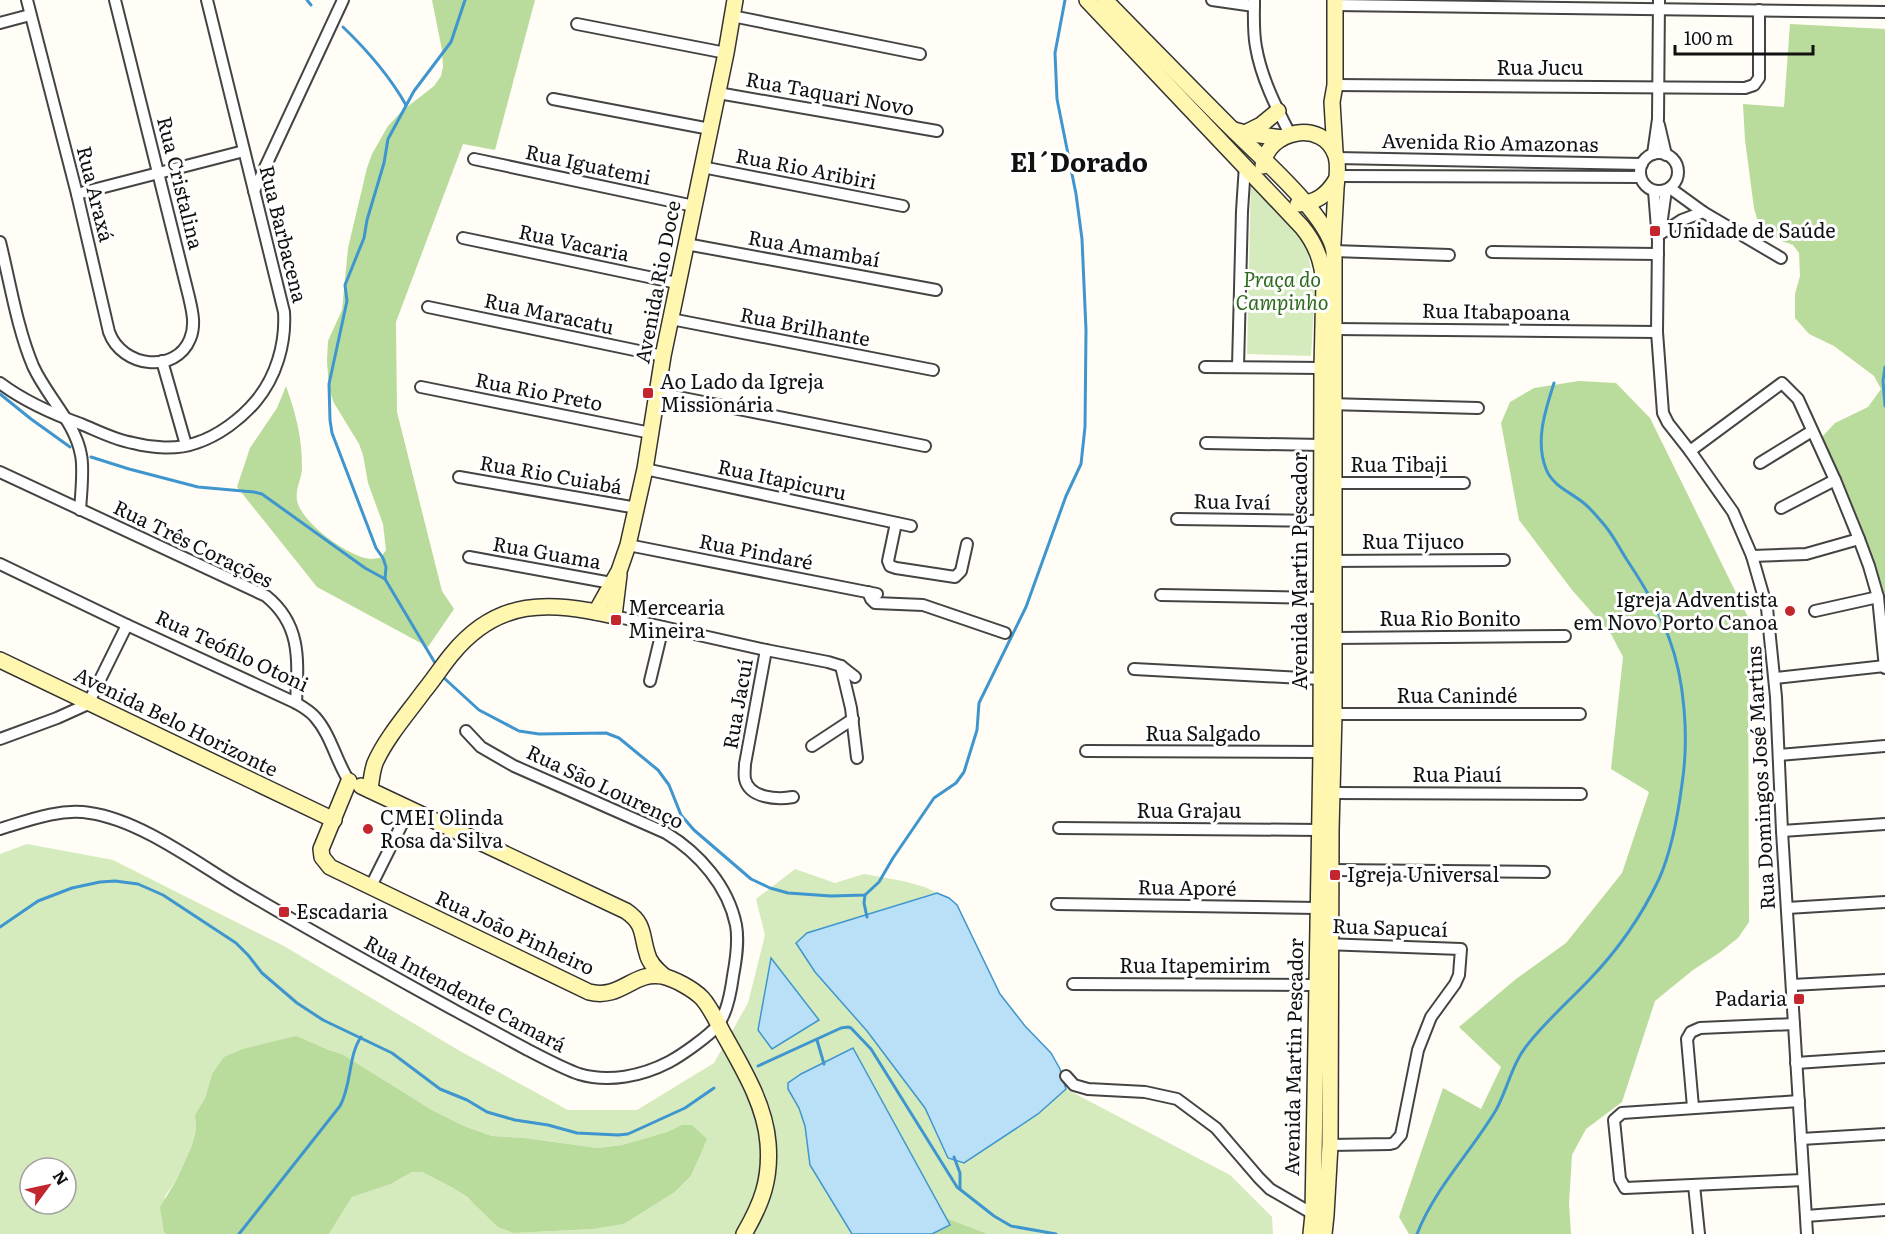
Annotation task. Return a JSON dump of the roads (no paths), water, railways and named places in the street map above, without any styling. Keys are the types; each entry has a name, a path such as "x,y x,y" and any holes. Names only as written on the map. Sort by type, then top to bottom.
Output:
{"street":[{"name":"Rua Araxá","path":"27,0 112,340 125,355 137,361 147,363 162,361"},
{"name":"Rua Cristalina","path":"115,0 193,321 189,341 184,349 162,361"},
{"name":"Rua Barbacena","path":"191,444 225,428 251,407 264,391 281,352 284,336 284,312 207,0"},
{"path":"254,191 344,0"},
{"name":"Avenida Rio Doce","path":"596,612 616,579 628,545 637,508 677,283 718,93 735,0"},
{"name":"Avenida Martin Pescador","path":"1086,0 1281,203 1309,235 1315,247 1324,283 1322,368 1328,404 1334,483 1328,561 1321,598 1321,683 1325,693 1326,711 1330,715 1327,716"},
{"name":"Avenida Martin Pescador","path":"1106,0 1239,131 1305,203 1319,220 1333,248 1334,329 1322,445 1322,521 1335,638 1319,830 1317,908 1324,944 1330,1145 1324,1234"},
{"path":"1212,0 1254,3 1254,38 1258,59 1278,111 1291,135"},
{"path":"1449,255 1333,248 1337,178 1332,102 1335,85 1335,3 1659,4 1759,10 1885,12"},
{"path":"1653,154 1666,155 1675,162 1677,179 1668,189 1654,191 1648,188 1640,177 1642,164 1653,154 1658,119 1659,4"},
{"name":"Rua Jucu","path":"1335,85 1745,88 1754,85 1759,78 1759,10"},
{"path":"0,23 30,15"},
{"path":"732,16 920,54"},
{"path":"577,24 726,53"},
{"name":"Rua Taquari Novo","path":"718,93 937,131"},
{"path":"553,99 710,129"},
{"path":"1263,184 1263,159 1274,143 1321,121 1332,102"},
{"path":"1239,131 1261,125 1278,111"},
{"path":"1658,119 1666,155"},
{"path":"1239,131 1291,135 1314,134 1321,138 1336,155"},
{"path":"77,194 244,151"},
{"name":"Avenida Rio Amazonas","path":"1336,155 1642,164"},
{"name":"Rua Iguatemi","path":"474,159 694,206"},
{"path":"1238,367 1245,165"},
{"name":"Rua Rio Aribiri","path":"702,167 903,206"},
{"name":"Avenida Rio Amazonas","path":"1337,178 1640,177"},
{"path":"1281,203 1305,203 1321,198 1337,178"},
{"path":"1668,189 1781,258"},
{"name":"Rua Domingos José Martins","path":"1668,189 1658,254 1657,332 1662,413 1733,512 1752,556 1767,608 1775,678 1782,831 1807,1234"},
{"name":"Rua Domingos José Martins","path":"1654,191 1659,237"},
{"path":"1659,237 1682,220 1703,212"},
{"name":"Rua Vacaria","path":"463,238 677,283"},
{"path":"0,242 24,342 44,389 66,418 82,456 80,510"},
{"name":"Rua Amambaí","path":"686,244 936,290"},
{"path":"1492,252 1658,254"},
{"name":"Rua Maracatu","path":"428,307 663,356"},
{"name":"Rua Brilhante","path":"671,319 933,369"},
{"name":"Rua Itabapoana","path":"1334,329 1657,332"},
{"path":"0,383 37,405 130,443 158,447 191,444 162,361"},
{"path":"1205,367 1322,368"},
{"path":"1690,451 1782,383 1798,399 1859,539 1878,597 1885,667 1775,678"},
{"name":"Rua Rio Preto","path":"420,387 651,433"},
{"path":"658,393 925,446"},
{"path":"1328,404 1478,408"},
{"path":"1760,463 1812,431"},
{"path":"1206,443 1322,445"},
{"name":"Rua Itapicuru","path":"645,469 911,526"},
{"name":"Rua Três Corações","path":"0,472 266,596 286,618 296,645 298,658 296,703"},
{"name":"Rua Rio Cuiabá","path":"459,477 637,508"},
{"path":"1781,508 1835,480"},
{"name":"Rua Tibaji","path":"1334,483 1464,483"},
{"name":"Rua Ivaí","path":"1177,519 1322,521"},
{"path":"896,523 888,561 890,566 896,568 955,577 961,571 967,544"},
{"path":"1752,556 1806,554 1859,539"},
{"name":"Rua Pindaré","path":"628,545 872,593 871,599 875,603 923,605 1005,633"},
{"name":"Rua Guama","path":"470,557 616,579"},
{"name":"Rua Tijuco","path":"1328,561 1504,560"},
{"name":"Rua Teófilo Otoni","path":"0,564 309,711 320,724 349,781"},
{"name":"Avenida Rio Doce","path":"614,616 616,579"},
{"path":"1161,595 1321,598"},
{"path":"1815,611 1878,597"},
{"path":"370,790 375,763 406,715 452,653 479,628 505,614 557,605 596,612 828,662 841,666 855,677"},
{"path":"0,739 88,704 127,625"},
{"path":"650,681 663,627"},
{"name":"Rua Rio Bonito","path":"1335,638 1565,636"},
{"name":"Rua Jacuí","path":"766,650 744,777 748,787 753,791 773,798 793,797"},
{"name":"Avenida Belo Horizonte","path":"0,660 334,820"},
{"path":"841,666 850,698 857,758"},
{"path":"1134,669 1321,683"},
{"name":"Rua Canindé","path":"1327,716 1580,714"},
{"path":"812,746 853,719"},
{"name":"Rua São Lourenço","path":"466,731 481,747 514,766 657,829 684,844 702,861 728,901 736,925 737,953 730,995 718,1024"},
{"path":"1779,756 1885,746"},
{"name":"Avenida Martin Pescador","path":"1311,1234 1316,985 1324,944 1331,870 1330,830 1333,793 1327,750"},
{"name":"Rua Salgado","path":"1086,751 1327,750"},
{"path":"334,820 349,781 375,763"},
{"path":"349,781 626,911 638,921 647,954 657,970 701,997 752,1088 760,1109 768,1142 768,1163 762,1199 744,1234"},
{"path":"342,800 355,791 370,790"},
{"name":"Rua Piauí","path":"1333,793 1581,794"},
{"path":"371,886 410,808"},
{"name":"Rua Intendente Camará","path":"0,829 46,816 78,812 92,813 129,825 165,843 307,929 543,1058 579,1074 612,1078 652,1071 680,1055 718,1024"},
{"name":"Rua João Pinheiro","path":"334,820 322,846 322,857 330,867 589,992 605,994 614,992 637,979 664,976"},
{"path":"1782,831 1885,824"},
{"name":"Rua Grajau","path":"1059,828 1319,830"},
{"path":"1331,870 1544,872"},
{"path":"1787,908 1885,902"},
{"name":"Rua Aporé","path":"1057,904 1317,908"},
{"name":"Rua Sapucaí","path":"1324,944 1461,949 1459,975 1431,1017 1418,1050 1401,1135 1390,1144 1330,1145"},
{"path":"637,979 645,964 647,954"},
{"path":"1792,985 1885,980"},
{"name":"Rua Itapemirim","path":"1073,984 1316,985"},
{"path":"1693,1107 1687,1040 1691,1032 1700,1028 1794,1024"},
{"path":"1796,1063 1885,1058"},
{"path":"1066,1076 1074,1085 1088,1089 1145,1092 1177,1099 1216,1128 1270,1190 1313,1214"},
{"path":"1799,1101 1622,1113 1614,1120 1620,1179 1623,1186 1628,1188 1803,1180"},
{"path":"1801,1139 1885,1134"},
{"path":"1694,1185 1699,1234"},
{"path":"1806,1216 1885,1210"}],"water":[{"path":"937,893 949,898 957,905 1000,994 1025,1026 1051,1053 1060,1069 1066,1089 1038,1114 964,1163 948,1158 925,1108 867,1031 815,972 796,943 807,933"},
{"path":"771,958 819,1020 772,1049 758,1030"},
{"path":"853,1048 950,1225 932,1234 852,1234 810,1165 805,1126 799,1108 788,1089 788,1083"}],"waterway":[{"path":"307,0 311,5"},
{"path":"435,663 385,579 386,567 383,558 376,548 332,433 329,384 347,301 345,285 364,238 388,139 414,91 451,42 465,0"},
{"path":"444,678 479,710 519,731 539,734 606,733 619,738 658,770 669,785 681,815 694,830 751,879 770,888 788,893 831,896 865,895 879,882 934,798 956,783 964,772 977,730 979,703 1026,607 1066,496 1081,464 1085,427 1086,330 1082,239 1076,194 1057,99 1055,53 1065,0"},
{"path":"343,27 378,64 406,105"},
{"path":"1885,367 1883,381 1885,406"},
{"path":"1417,1234 1433,1201 1496,1110 1523,1051 1542,1027 1599,969 1637,919 1664,868 1679,808 1684,767 1685,729 1682,691 1674,654 1656,607 1609,531 1586,505 1553,481 1546,469 1541,437 1554,383"},
{"path":"0,394 70,447"},
{"path":"91,457 198,487 262,494 365,568 385,579"},
{"path":"0,927 38,901 72,888 115,881 138,884 163,895 236,943 262,973 297,1003 323,1020 392,1053 440,1089 467,1100 487,1112 515,1120 548,1125 577,1133 628,1134 685,1108 714,1088"},
{"path":"865,895 867,917"},
{"path":"758,1066 841,1028 851,1028 871,1049 957,1187 994,1216 1011,1226 1056,1234"},
{"path":"239,1234 340,1106 347,1089 354,1053 361,1037"},
{"path":"817,1040 824,1064"},
{"path":"954,1157 960,1173 960,1189"}],"place":[{"name":"Unidade de Saúde","path":"1655,231"},
{"name":"Ao Lado da Igreja Missionária","path":"648,393"},
{"name":"Igreja Adventista em Novo Porto Canoa","path":"1790,611"},
{"name":"Mercearia Mineira","path":"616,620"},
{"name":"CMEI Olinda Rosa da Silva","path":"368,829"},
{"name":"Igreja Universal","path":"1335,875"},
{"name":"Escadaria","path":"284,912"},
{"name":"Padaria","path":"1799,999"}],"district":[{"name":"El´Dorado","path":"1079,163"}],"park label":[{"name":"Praça do Campinho","path":"1282,292"}]}
